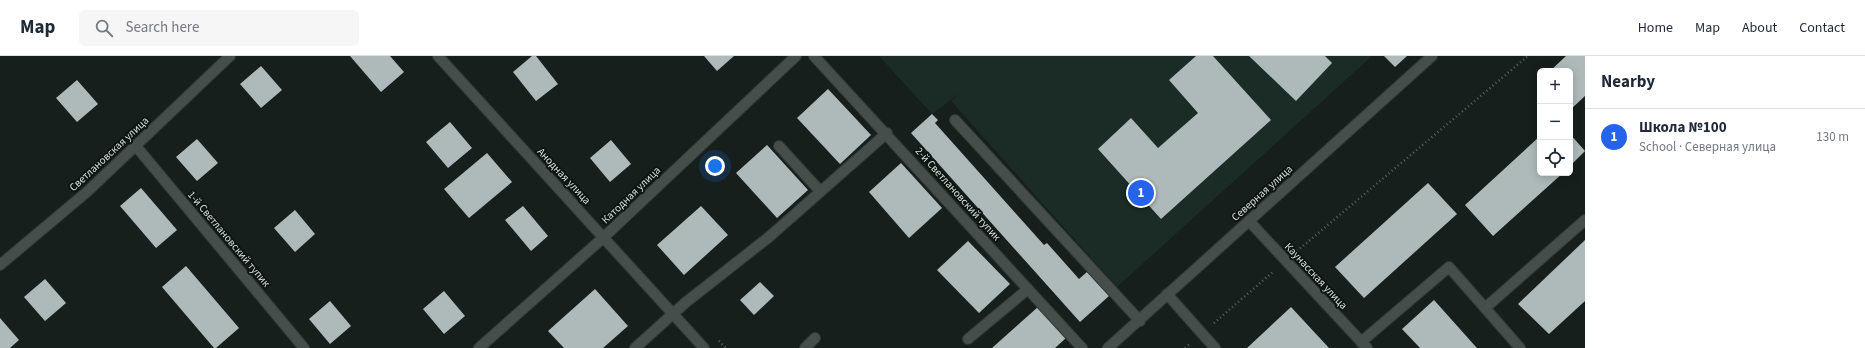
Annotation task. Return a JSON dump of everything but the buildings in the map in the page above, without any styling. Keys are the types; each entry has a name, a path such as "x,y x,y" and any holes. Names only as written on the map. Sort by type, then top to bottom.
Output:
{"street":[{"name":"Светлановская улица","path":"0,265 88,191 230,56"},
{"name":"Анодная улица","path":"438,56 674,313 704,348"},
{"name":"Катодная улица","path":"480,348 604,237 796,56"},
{"name":"2-й Светлановский тупик","path":"814,56 887,133 1082,348"},
{"name":"Северная улица","path":"1108,348 1432,56"},
{"path":"955,120 1140,320"},
{"path":"635,348 674,313 770,237 887,133"},
{"name":"1-й Светлановский тупик","path":"135,146 304,348"},
{"path":"779,146 820,191"},
{"path":"1485,308 1585,220"},
{"name":"Каунасская улица","path":"1248,221 1364,345"},
{"path":"1364,345 1449,267 1520,348"},
{"path":"968,339 1028,289"},
{"path":"1167,294 1216,348"},
{"path":"805,348 814,338"}],"path":[{"path":"1185,348 1285,261 1528,56"}],"shaded area":[{"path":"879,56 1371,57 1117,287 951,101 960,93 932,114"}],"place":[{"name":"Школа №100","path":"1141,193"}]}
